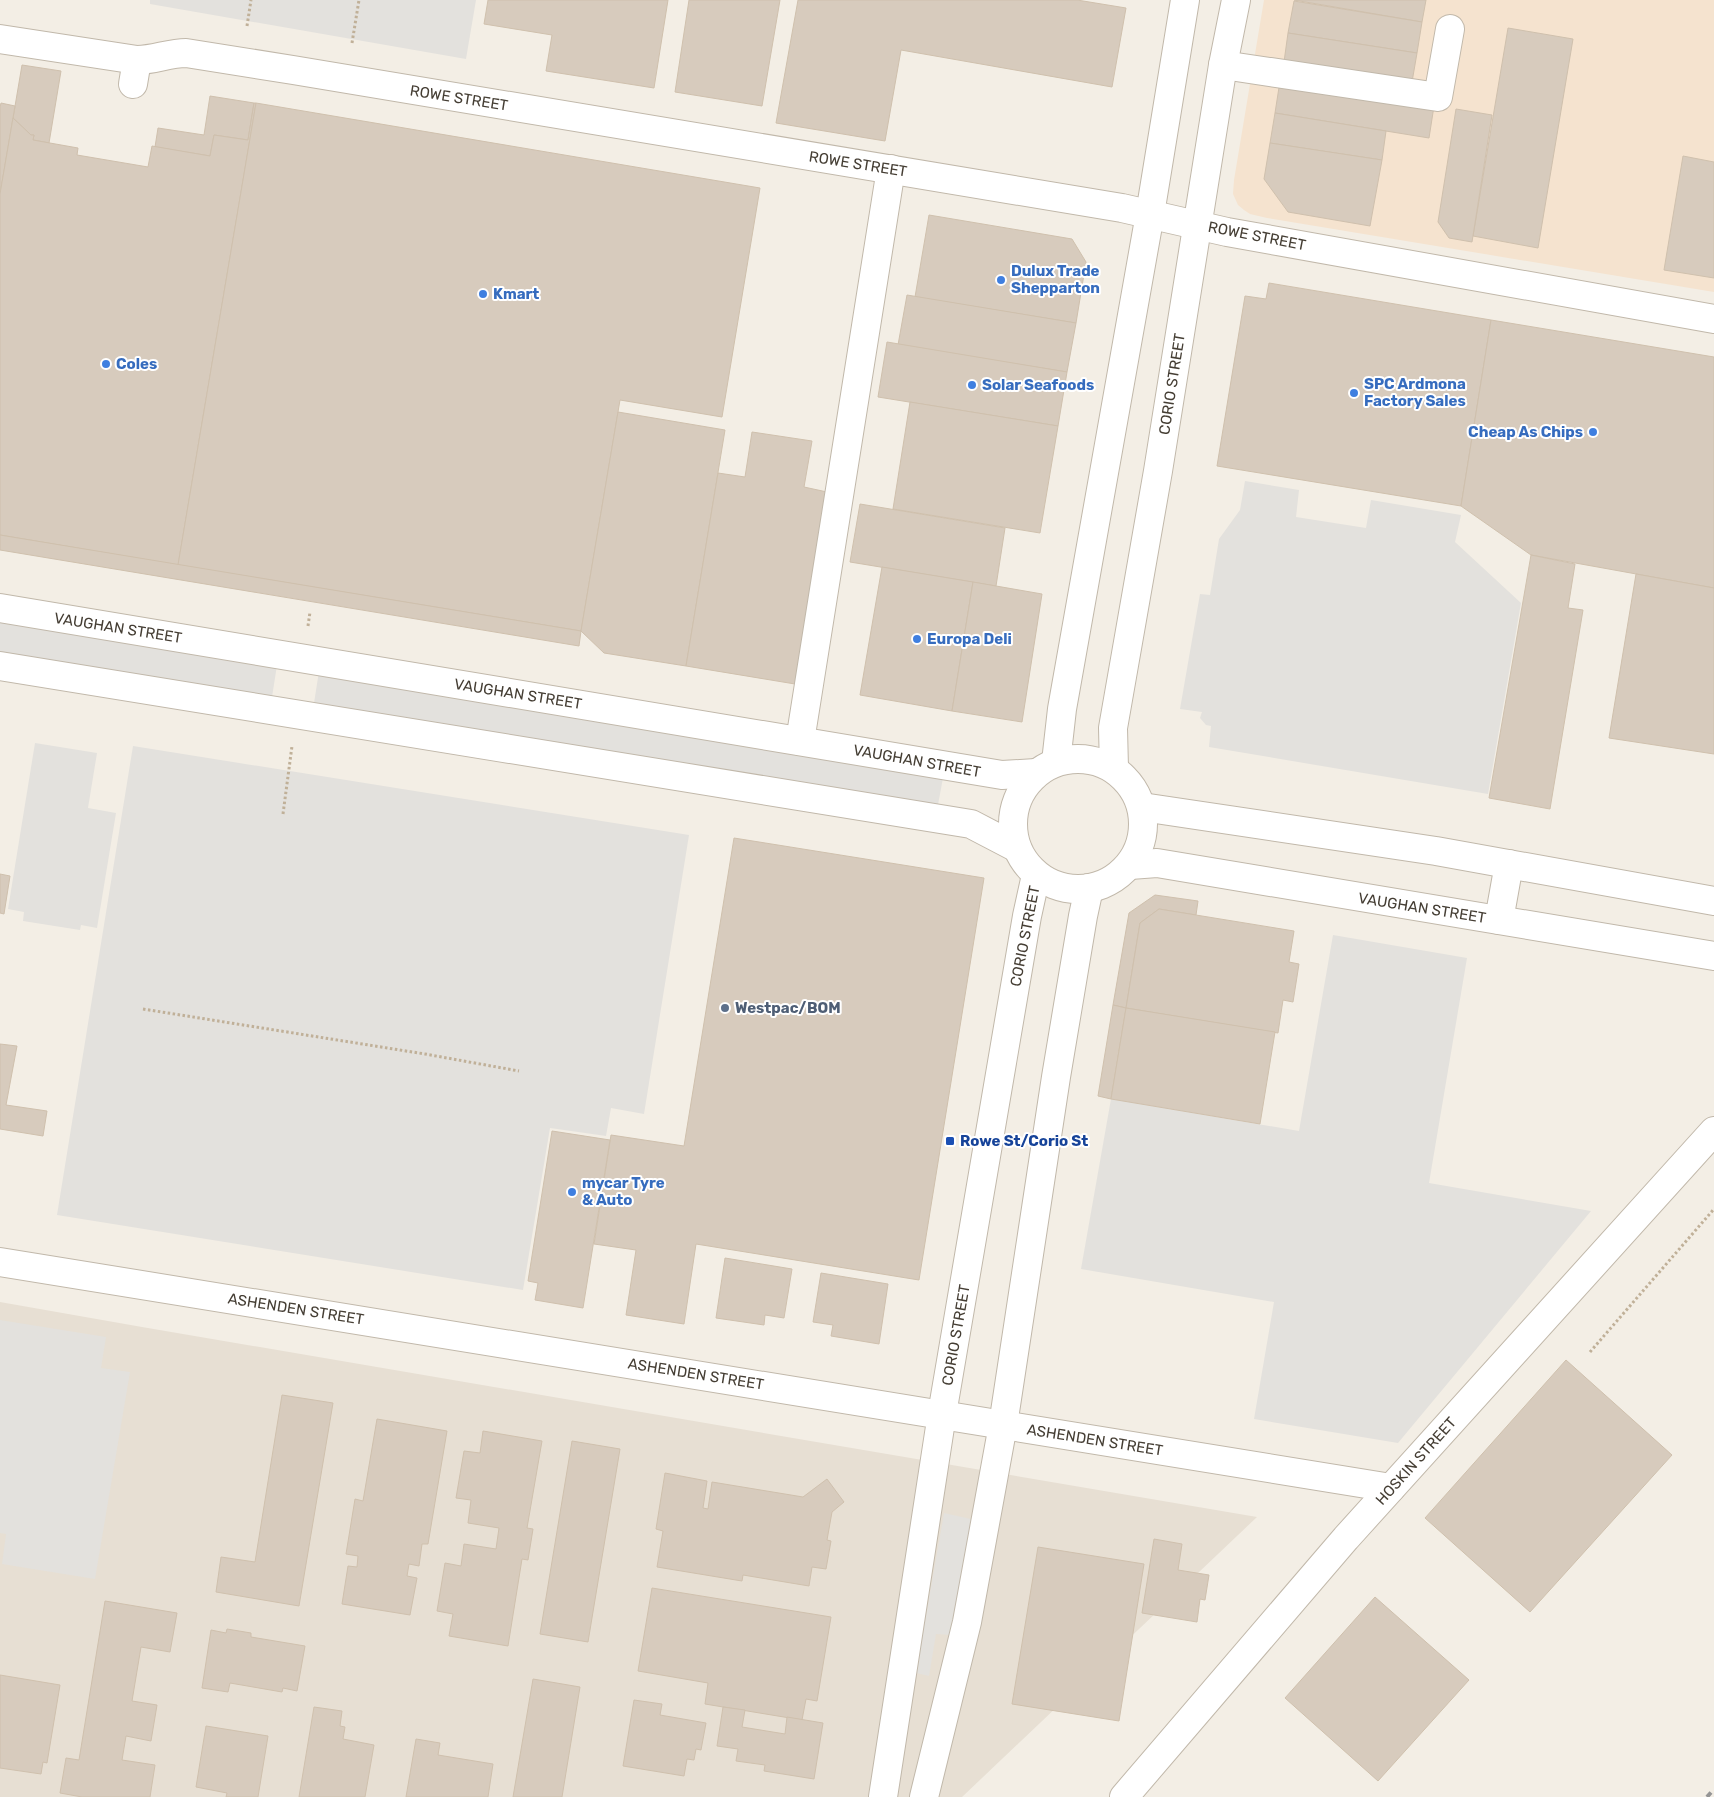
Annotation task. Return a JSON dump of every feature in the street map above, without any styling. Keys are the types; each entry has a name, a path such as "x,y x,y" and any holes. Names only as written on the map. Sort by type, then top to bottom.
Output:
{"street":[{"path":"1046,767 1062,709 1186,0"},
{"name":"CORIO STREET","path":"1114,768 1113,728 1156,481 1223,65 1236,0"},
{"path":"1223,65 1438,97 1450,29"},
{"name":"ROWE STREET","path":"0,39 135,72 148,60 174,53 186,53 1122,208 1227,232 1714,319"},
{"path":"800,741 891,169"},
{"name":"VAUGHAN STREET","path":"0,608 1002,775 1046,767"},
{"path":"0,666 971,824 1017,848"},
{"path":"1075,758 1096,760 1114,768 1136,792 1142,807 1143,834 1140,847 1130,864 1118,876 1104,884 1089,888 1070,889 1052,884 1036,875 1025,862 1017,848 1012,831 1013,815 1017,799 1025,785 1046,767 1075,758"},
{"path":"1142,807 1436,851 1714,901"},
{"name":"VAUGHAN STREET","path":"1130,864 1157,863 1714,956"},
{"path":"1499,920 1509,864"},
{"name":"CORIO STREET","path":"883,1797 942,1414 1024,935 1036,875"},
{"path":"924,1797 967,1622 1003,1425 1056,1077 1089,888"},
{"name":"HOSKIN STREET","path":"1124,1797 1391,1488 1714,1130"},
{"name":"ASHENDEN STREET","path":"0,1262 1391,1488"}],"path":[{"path":"247,26 251,0"},
{"path":"352,43 359,0"},
{"path":"144,1009 425,1054 519,1072"},
{"path":"1590,1352 1714,1209"}],"shaded area":[{"path":"150,0 476,0 466,59 150,4"},
{"path":"1264,0 1714,0 1714,292 1250,214 1238,205 1233,194"},
{"path":"1245,481 1299,490 1296,517 1366,528 1371,500 1461,515 1455,542 1521,603 1488,794 1209,747 1211,726 1206,725 1200,718 1202,712 1180,709 1200,594 1210,595 1219,539 1240,510"},
{"path":"0,619 277,665 272,697 0,652"},
{"path":"319,671 943,778 937,810 314,703"},
{"path":"35,743 97,753 88,808 116,813 97,928 81,925 80,930 23,921 24,912 8,909"},
{"path":"133,746 689,835 644,1114 611,1108 606,1136 550,1128 523,1290 57,1215"},
{"path":"1333,935 1467,958 1429,1183 1591,1211 1398,1443 1254,1419 1274,1302 1081,1269 1111,1099 1299,1131"},
{"path":"0,1302 1257,1517 962,1797 0,1797"},
{"path":"0,1320 106,1337 101,1368 130,1372 95,1579 2,1564 6,1534 0,1533"},
{"path":"944,1513 971,1519 951,1635 936,1634 929,1676 916,1673"}],"building":[{"path":"488,0 668,0 654,88 546,71 552,35 484,24"},
{"path":"689,0 780,0 762,106 675,92"},
{"path":"798,0 1077,0 1126,8 1112,87 901,50 885,141 776,123"},
{"path":"1294,0 1426,0 1422,22"},
{"path":"1294,1 1422,22 1417,53 1288,33"},
{"path":"1508,28 1573,39 1538,248 1473,236"},
{"path":"1288,33 1417,53 1412,82 1284,62"},
{"path":"22,65 61,71 49,143 33,140 34,135 31,135 13,118"},
{"path":"1280,81 1434,106 1429,138 1275,113"},
{"path":"210,96 254,103 248,140 214,135 210,156 155,147 158,128 204,135"},
{"path":"1,103 15,106 0,194 0,107"},
{"name":"Coles","path":"254,103 256,103 178,565 0,535 0,194 13,118 31,135 34,135 33,140 78,148 77,155 148,167 152,146 210,156 214,135 248,140"},
{"name":"Kmart","path":"256,103 760,188 722,417 620,400 581,631 178,565"},
{"path":"1456,109 1492,115 1472,242 1449,238 1438,222"},
{"path":"1275,113 1386,131 1382,160 1270,143"},
{"path":"1270,143 1382,160 1370,226 1288,212 1264,179"},
{"path":"1683,156 1714,162 1714,278 1664,270"},
{"name":"Dulux Trade Shepparton","path":"929,215 1072,239 1086,262 1076,323 915,297"},
{"name":"SPC Ardmona Factory Sales","path":"1269,283 1491,320 1461,506 1217,466 1245,296 1266,299"},
{"path":"907,295 1076,323 1067,372 898,345"},
{"name":"Cheap As Chips","path":"1491,320 1714,357 1714,588 1531,555 1461,506"},
{"name":"Solar Seafoods","path":"887,342 1067,372 1058,426 878,397"},
{"path":"910,402 1058,426 1040,533 893,509"},
{"path":"618,412 725,430 686,666 604,653 581,631"},
{"path":"752,432 812,441 804,487 827,492 795,684 686,666 718,473 745,477"},
{"path":"860,504 1005,528 996,586 850,562"},
{"path":"0,535 581,631 579,646 0,550"},
{"path":"1531,555 1575,564 1568,608 1583,610 1550,809 1489,798"},
{"name":"Europa Deli","path":"882,567 973,582 952,711 860,695"},
{"path":"1636,574 1714,588 1714,754 1609,738"},
{"path":"973,582 1042,594 1022,722 952,711"},
{"path":"734,838 984,878 919,1280 696,1244 684,1324 626,1315 636,1250 594,1244 611,1135 684,1146"},
{"path":"0,874 10,876 4,914 0,913"},
{"path":"1155,895 1198,901 1196,915 1159,909 1140,923 1126,1008 1113,1005 1129,913"},
{"path":"1159,909 1294,931 1289,962 1299,964 1293,1002 1283,1000 1278,1033 1126,1008 1140,923"},
{"path":"1113,1005 1126,1008 1111,1099 1098,1096"},
{"path":"1126,1008 1275,1032 1260,1124 1111,1099"},
{"path":"0,1044 17,1046 6,1105 47,1111 43,1136 0,1129"},
{"name":"mycar Tyre & Auto","path":"552,1131 610,1140 583,1308 535,1300 538,1283 528,1281"},
{"path":"725,1258 792,1269 784,1318 765,1315 764,1325 716,1318"},
{"path":"821,1273 888,1284 879,1344 831,1336 833,1325 813,1322"},
{"path":"1566,1360 1672,1455 1530,1612 1425,1518"},
{"path":"282,1395 333,1403 299,1606 216,1592 221,1557 255,1562"},
{"path":"377,1419 447,1431 428,1544 422,1544 419,1566 409,1564 407,1576 417,1578 410,1615 342,1604 348,1566 357,1567 358,1556 346,1554 355,1499 363,1501"},
{"path":"483,1431 542,1441 527,1528 533,1529 528,1560 522,1559 508,1646 449,1636 453,1614 437,1611 445,1563 461,1566 464,1544 496,1549 499,1528 468,1523 471,1500 456,1498 464,1451 480,1453"},
{"path":"572,1441 620,1449 588,1642 540,1634"},
{"path":"665,1473 707,1481 703,1508 708,1509 712,1482 803,1497 827,1479 844,1502 832,1512 827,1540 831,1541 826,1569 812,1567 809,1586 743,1575 742,1581 657,1567 663,1531 656,1529"},
{"path":"1154,1539 1182,1544 1178,1570 1209,1575 1205,1600 1200,1599 1197,1622 1142,1613"},
{"path":"1038,1547 1144,1564 1119,1721 1012,1704"},
{"path":"652,1588 831,1617 817,1701 806,1699 802,1720 705,1704 708,1683 638,1671"},
{"path":"1375,1597 1469,1680 1378,1781 1285,1698"},
{"path":"105,1601 177,1613 170,1652 141,1647 132,1701 157,1705 151,1741 126,1736 122,1760 155,1765 150,1797 82,1797 60,1793 66,1758 79,1760"},
{"path":"227,1629 251,1633 251,1637 305,1646 297,1691 283,1688 282,1692 230,1683 228,1692 202,1688 211,1630 226,1633"},
{"path":"0,1675 60,1685 47,1763 43,1762 41,1774 0,1768"},
{"path":"533,1679 580,1687 562,1797 513,1797"},
{"path":"634,1700 662,1704 660,1715 706,1723 701,1750 696,1749 694,1760 687,1759 684,1776 623,1766"},
{"path":"314,1707 342,1711 340,1726 345,1727 343,1739 374,1745 365,1797 299,1797"},
{"path":"723,1707 745,1710 742,1727 785,1734 787,1717 823,1723 814,1779 764,1771 765,1765 736,1761 738,1749 717,1746"},
{"path":"206,1726 268,1736 258,1797 226,1797 227,1793 196,1787"},
{"path":"416,1739 440,1743 438,1755 493,1764 488,1797 406,1797"}],"railway":[{"path":"1707,1797 1714,1789"}],"place":[{"name":"Dulux Trade Shepparton","path":"1001,280"},
{"name":"Kmart","path":"483,294"},
{"name":"Coles","path":"106,364"},
{"name":"Solar Seafoods","path":"972,385"},
{"name":"SPC Ardmona Factory Sales","path":"1354,393"},
{"name":"Cheap As Chips","path":"1593,432"},
{"name":"Europa Deli","path":"917,639"},
{"name":"Westpac/BOM","path":"725,1008"},
{"name":"Rowe St/Corio St","path":"950,1141"},
{"name":"mycar Tyre & Auto","path":"572,1192"}]}
